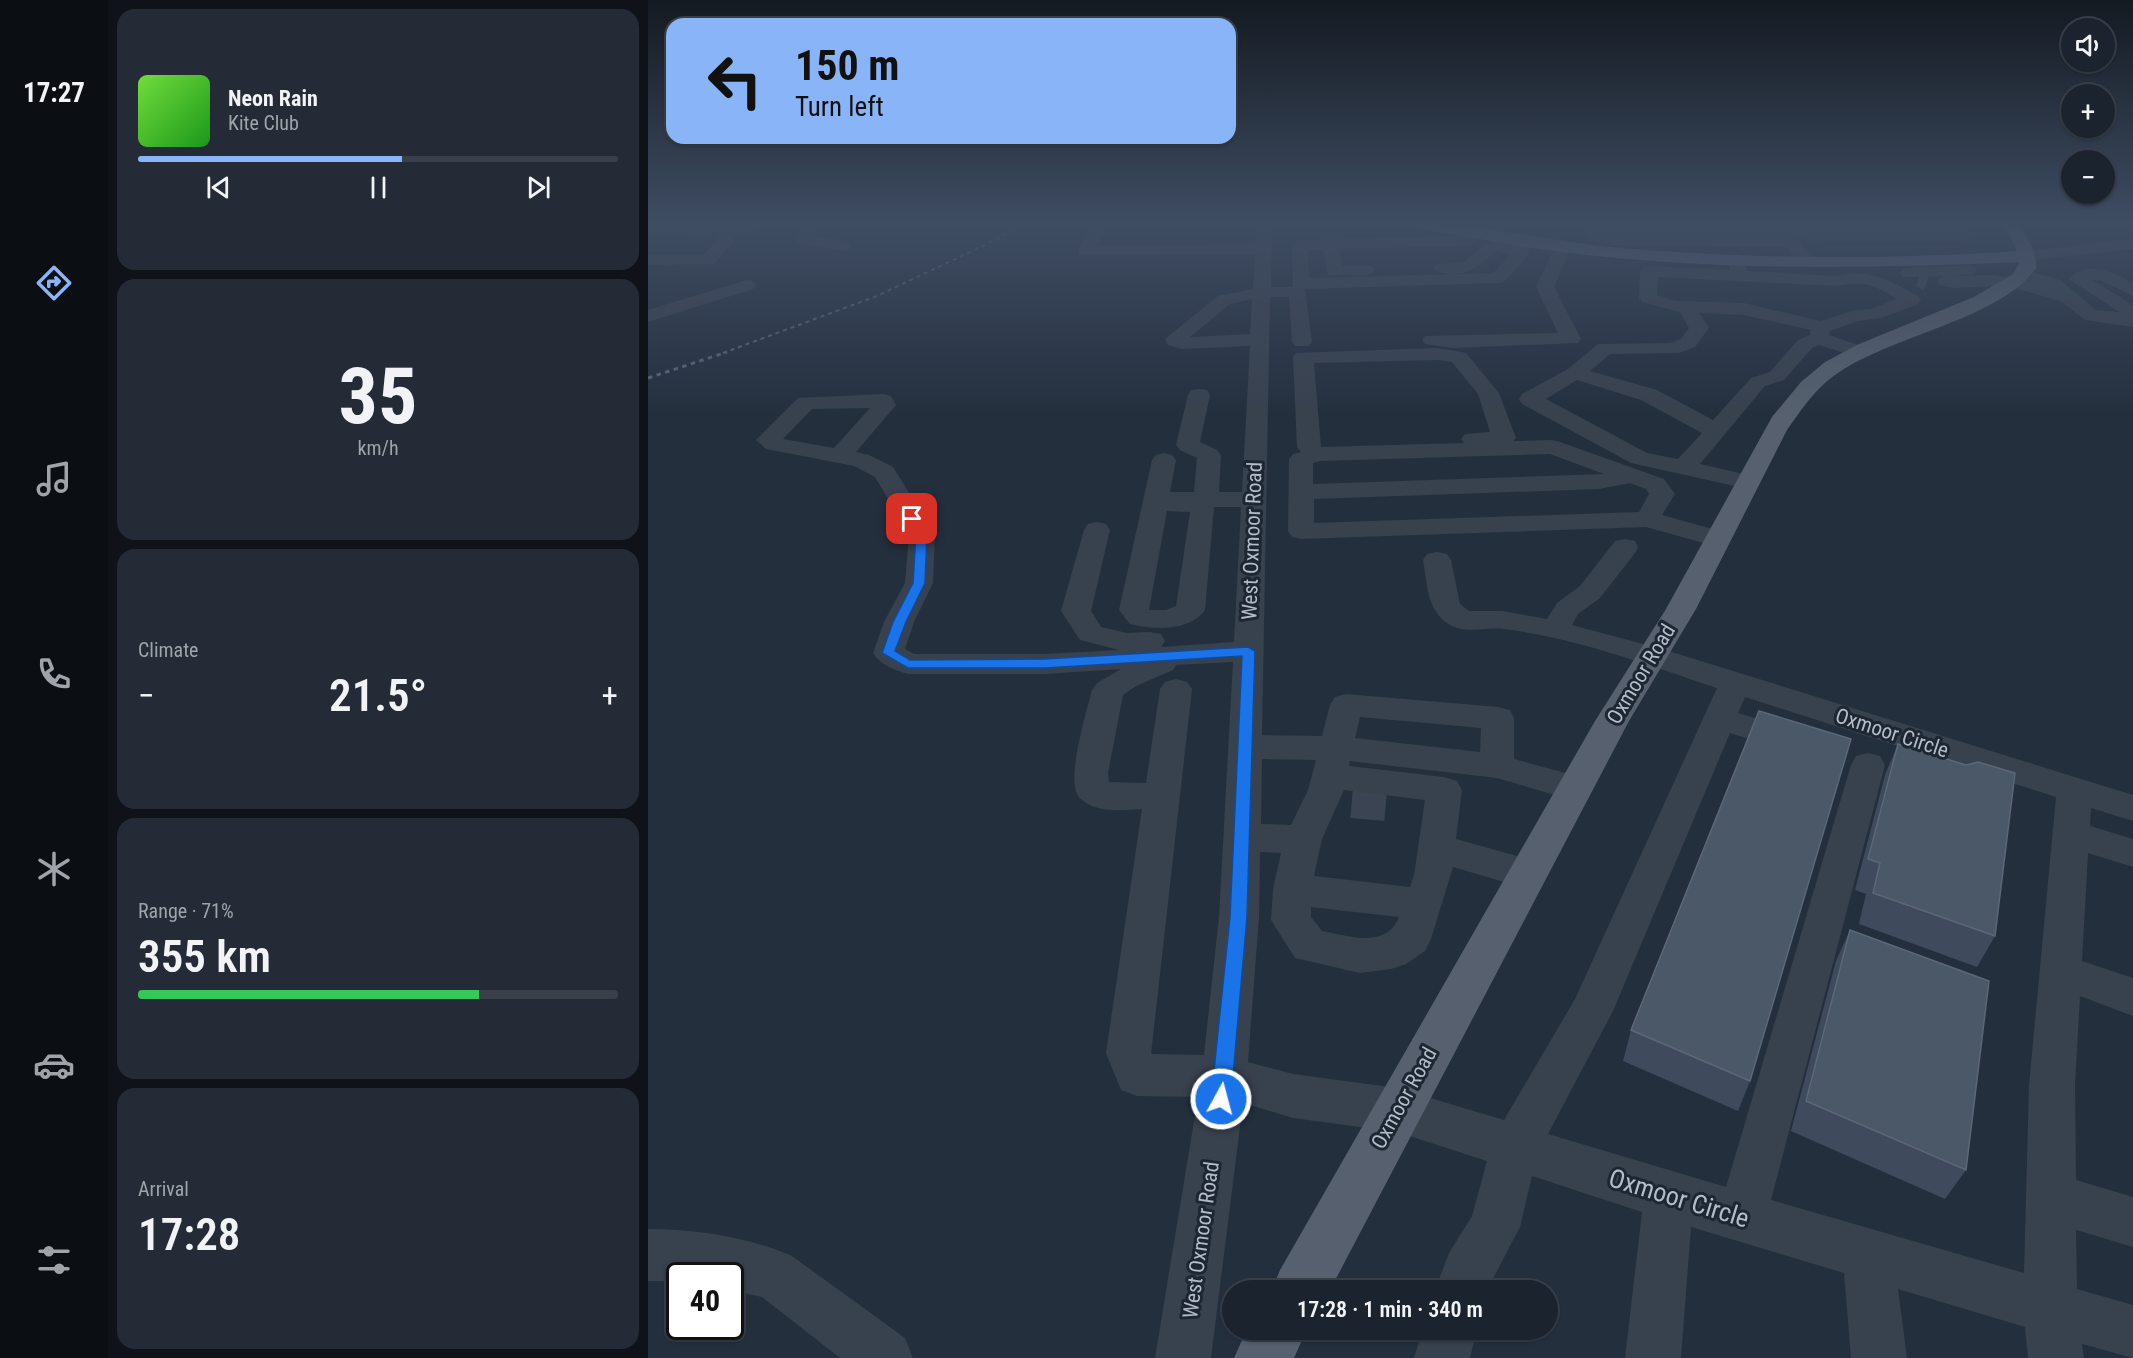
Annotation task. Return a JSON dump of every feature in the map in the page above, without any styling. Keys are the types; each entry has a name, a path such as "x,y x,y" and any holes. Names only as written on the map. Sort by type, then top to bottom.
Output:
{"main road":[{"name":"Oxmoor Road","path":"1305,1280 1575,788 1651,656 1681,609 1775,430 1793,404 1822,374 1860,352 1942,287"},
{"path":"1263,1358 1273,1340"}],"street":[{"path":"648,316 739,287"},
{"name":"West Oxmoor Road","path":"1183,1358 1224,1076 1239,917 1254,499 1282,448 1258,395 1262,287"},
{"path":"1298,292 1303,349 1306,393 1282,448 1504,438 1488,393 1459,357 1438,354 1303,349 1260,347 1175,341 1215,305 1224,300 1262,292 1500,287"},
{"path":"1303,349 1398,337 1452,342 1571,339 1545,287"},
{"path":"1648,287 1648,298 1676,306 1728,306 1820,332 1860,352"},
{"path":"1684,468 1758,382 1777,376 1805,344 1820,332 1912,300 1890,287"},
{"path":"2023,287 2047,291 2068,298 2092,316 2110,316 2133,321"},
{"path":"2092,287 2133,313"},
{"path":"1686,306 1699,328 1688,343 1672,349 1605,348 1575,373 1530,399 1639,458 1748,482"},
{"path":"1575,373 1649,395 1734,409"},
{"path":"1258,395 1306,393"},
{"path":"1164,460 1134,610 1140,618 1158,621 1181,616 1190,610 1209,455 1188,445 1199,395"},
{"path":"1649,395 1716,431"},
{"path":"1647,519 1662,494 1655,484 1552,447 1320,454 1301,459 1301,531 1647,519 1718,539"},
{"path":"840,456 861,460 884,472 922,534 919,583 899,622 888,653 908,664 1117,664 1158,640 1249,639"},
{"path":"1301,492 1599,482 1629,476"},
{"path":"1154,503 1192,499 1203,504 1254,499"},
{"path":"1097,530 1076,611 1091,634 1117,664 1125,679 1178,672 1249,639"},
{"path":"1555,629 1567,609 1590,592 1625,547"},
{"name":"Oxmoor Circle","path":"1437,560 1446,608 1462,620 1502,620 1555,629 1735,683 1853,750 2074,790 2133,808"},
{"path":"1117,664 1091,773 1092,789 1107,797 1162,796 1178,672"},
{"path":"1464,1280 1467,1271 1495,1227 1514,1147 1591,1011 1735,683"},
{"path":"1443,799 1433,875 1411,939 1391,952 1360,956 1309,946 1291,920 1292,889 1334,797 1346,705 1498,718 1497,766"},
{"path":"1719,718 1853,750 1742,1217"},
{"path":"1245,747 1334,797 1443,799"},
{"path":"1241,838 1334,797 1497,766 1575,788"},
{"path":"2053,1333 2052,1085 2074,790"},
{"name":"Oxmoor Circle","path":"1162,796 1128,1053 1137,1075 1224,1076 1293,1096 1397,1110 1669,1196 1868,1254 2053,1333 2133,1332"},
{"path":"1334,797 1443,799"},
{"path":"2071,834 2133,853"},
{"path":"1436,848 1528,874"},
{"path":"1292,889 1424,904"},
{"path":"2061,971 2133,998"},
{"path":"1653,1358 1669,1196"},
{"path":"2051,1198 2133,1222"},
{"path":"1868,1254 1879,1358"},
{"path":"648,1255 688,1255 774,1274 885,1358"},
{"path":"1442,1358 1447,1340"}],"building":[{"path":"1759,711 1851,739 1750,1081 1631,1030"},
{"path":"1898,744 1966,765 1978,762 2015,773 1995,936 1873,893 1880,863 1868,859"},
{"path":"1850,930 1989,981 1966,1170 1806,1101"}],"tunnel":[{"path":"1352,799 1386,802"}],"railway":[{"path":"723,353 895,287"},
{"path":"648,378 727,352"}],"route":[{"path":"912,519 922,534 919,583 899,622 888,653 908,664 1045,664 1248,651 1239,917 1221,1099"}]}
